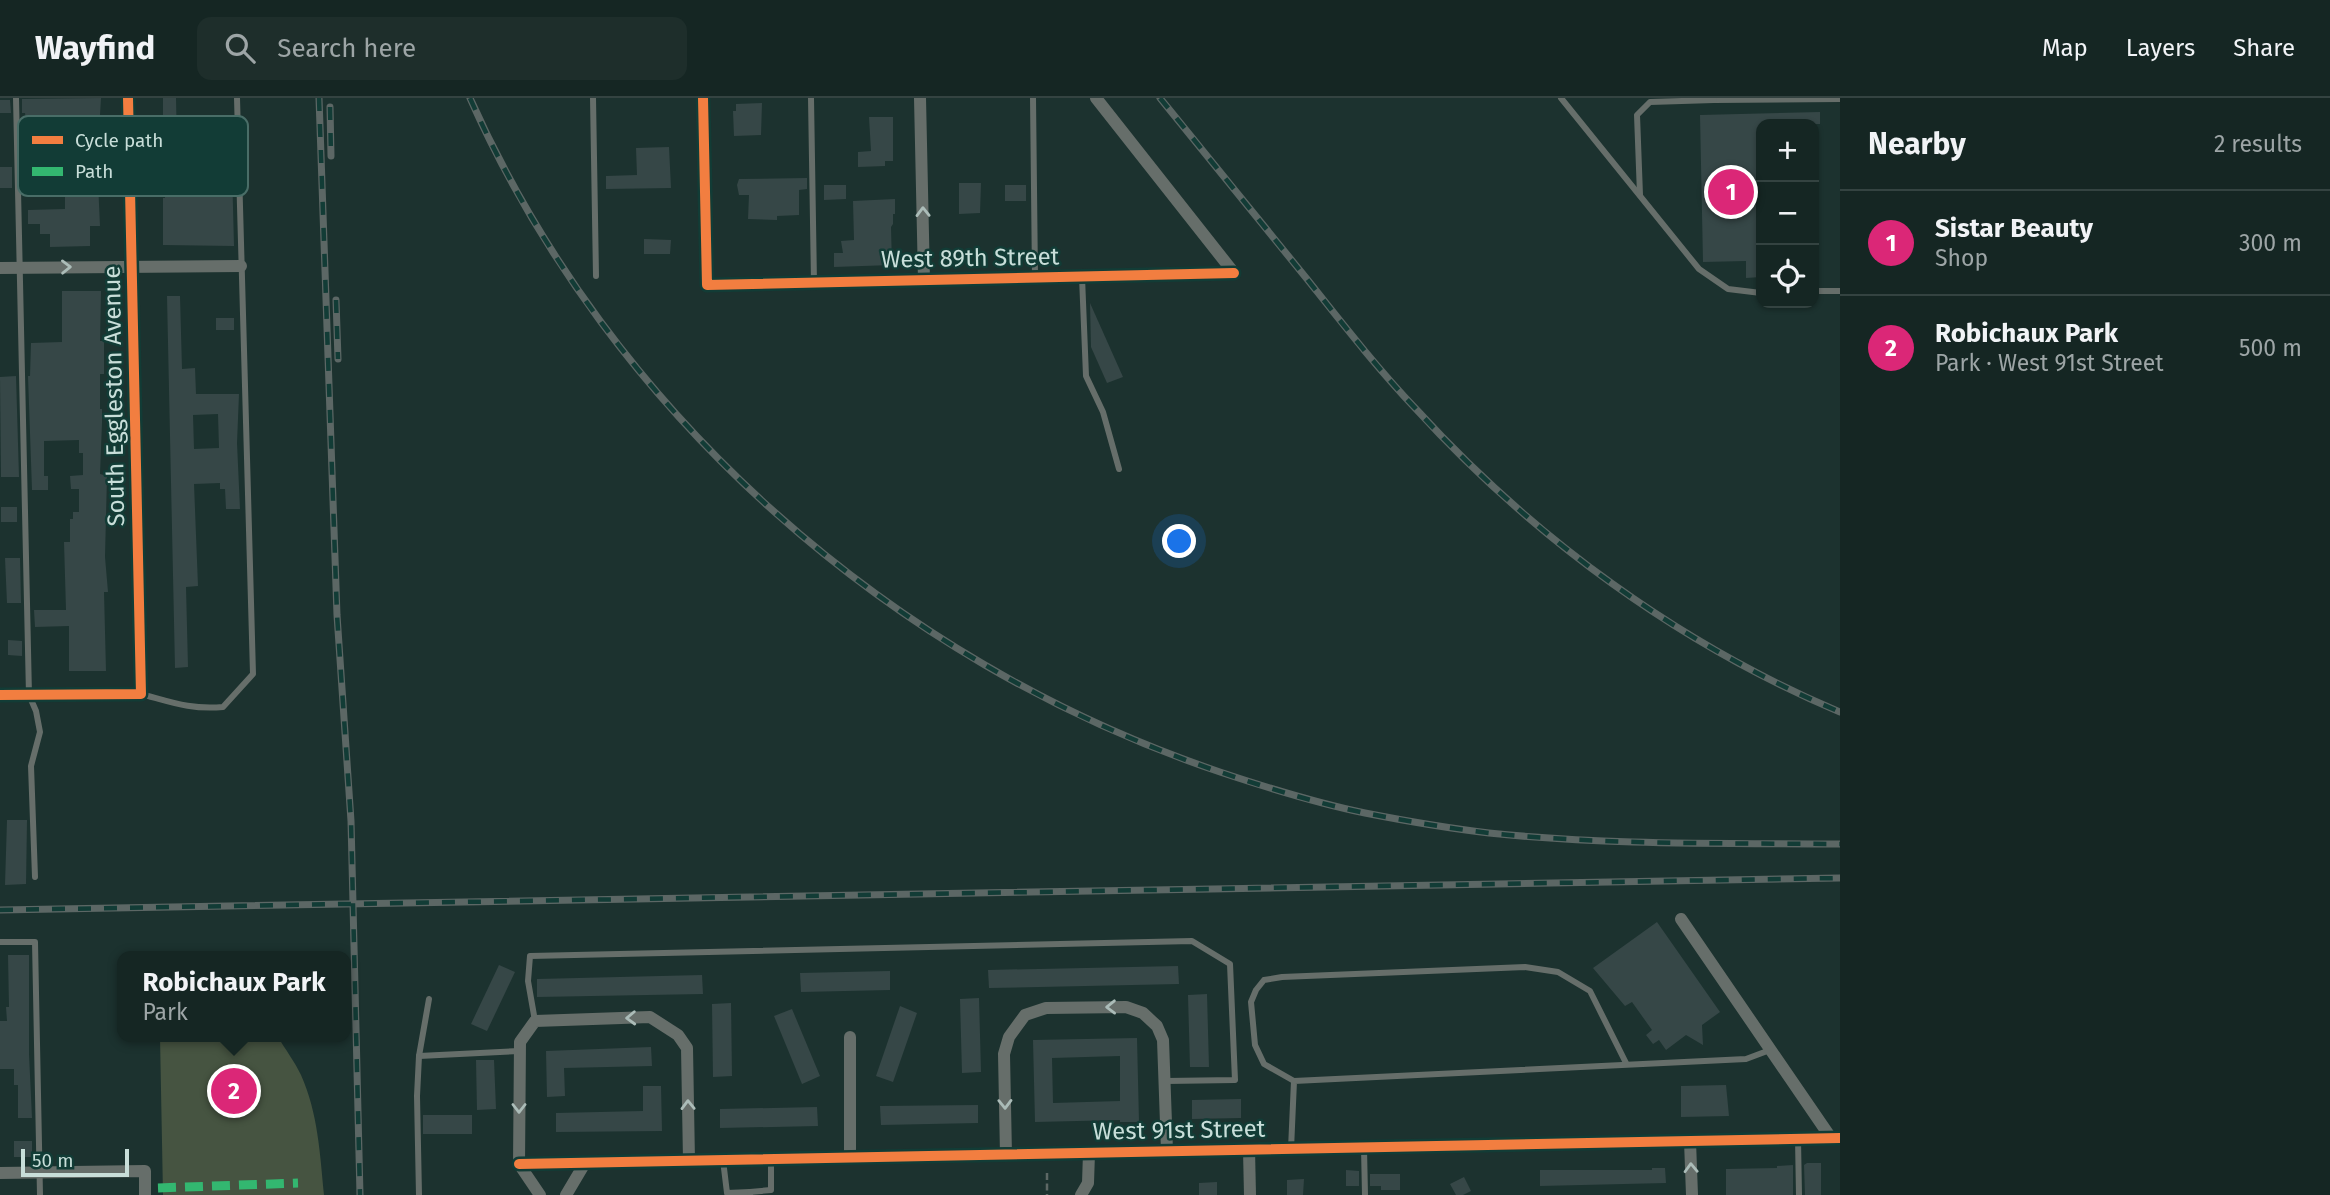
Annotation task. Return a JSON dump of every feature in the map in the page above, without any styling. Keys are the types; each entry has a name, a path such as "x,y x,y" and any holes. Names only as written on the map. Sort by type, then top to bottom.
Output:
{"street":[{"name":"South Eggleston Avenue","path":"128,98 128,116"},
{"name":"West 89th Street","path":"703,98 707,285 1234,273 1096,98"},
{"path":"920,98 924,280"},
{"name":"South Eggleston Avenue","path":"130,196 141,694"},
{"path":"0,268 240,266"},
{"path":"0,695 141,694"},
{"path":"1681,919 1770,1050 1836,1138"},
{"path":"1006,1154 1004,1054 1009,1037 1025,1016 1046,1008 1126,1007 1143,1013 1157,1026 1164,1040 1167,1151"},
{"path":"540,1195 519,1164 520,1047 535,1021 650,1017 678,1035 687,1048 689,1161"},
{"path":"850,1037 850,1158"},
{"name":"West 91st Street","path":"519,1164 1836,1138"},
{"path":"1690,1141 1692,1195"},
{"path":"1249,1150 1250,1195"},
{"path":"1082,1195 1088,1183 1089,1153"},
{"path":"566,1195 585,1163"},
{"path":"0,1174 145,1171 145,1195"}],"lane":[{"path":"16,98 29,695 36,711 40,732 31,766 35,877"},
{"path":"237,98 237,116"},
{"path":"593,98 596,276"},
{"path":"811,98 814,283"},
{"path":"1033,98 1035,278"},
{"path":"1561,98 1699,269 1728,289 1756,292"},
{"path":"1640,196 1637,115 1650,102 1840,99"},
{"path":"141,694 181,707 223,707 253,674 239,196"},
{"path":"1082,277 1086,376 1102,412 1119,469"},
{"path":"1819,291 1840,291"},
{"path":"535,1021 528,981 530,956 1192,941 1230,964 1235,1080 1166,1081"},
{"path":"0,942 35,942 40,1195"},
{"path":"1626,1063 1590,991 1558,972 1525,967 1282,977 1264,980 1251,1002 1255,1045 1264,1064 1294,1081 1746,1059 1770,1050"},
{"path":"419,1195 419,1056 429,999"},
{"path":"419,1056 520,1047"},
{"path":"1291,1149 1294,1081"},
{"path":"1798,1139 1799,1195"},
{"path":"1364,1147 1365,1195"},
{"path":"723,1160 727,1193 750,1194 771,1191 771,1159"}],"path":[{"path":"1047,1173 1048,1195"}],"green space":[{"path":"160,1042 281,1042 307,1089 317,1134 324,1195 163,1195"}],"building":[{"path":"101,98 100,115 25,116 22,113 22,99"},
{"path":"163,98 176,98 176,116 163,116"},
{"path":"0,100 10,100 11,113 0,113"},
{"path":"762,103 761,135 734,136 733,111 736,111 736,104"},
{"path":"1820,112 1820,124 1819,119 1756,119 1756,277 1746,278 1746,261 1703,262 1700,115"},
{"path":"869,117 893,117 893,161 885,161 885,166 858,167 858,152 871,151"},
{"path":"669,147 671,188 606,189 606,176 637,175 636,148"},
{"path":"0,167 12,167 12,188 0,188"},
{"path":"807,178 807,189 799,190 799,215 777,216 777,220 748,219 749,195 739,195 739,179"},
{"path":"959,183 981,183 980,213 959,214"},
{"path":"824,185 846,185 846,199 824,200"},
{"path":"1005,185 1026,185 1026,201 1005,201"},
{"path":"65,196 99,196 100,226 90,226 90,246 50,247 50,234 40,234 40,224 28,224 28,210 65,209"},
{"path":"233,196 234,246 163,245 165,198"},
{"path":"895,199 895,214 891,227 892,265 834,267 834,253 843,253 841,241 854,240 853,201"},
{"path":"644,239 671,240 670,254 644,254"},
{"path":"62,291 101,291 100,341 104,341 104,374 100,374 100,474 107,476 105,557 108,592 104,592 106,671 69,671 69,626 35,627 34,610 66,610 64,542 70,542 70,519 73,519 73,512 79,512 79,489 71,489 70,476 83,475 83,453 79,453 79,440 44,441 44,476 48,476 48,490 32,490 28,376 31,343 62,342"},
{"path":"167,296 180,296 182,369 195,368 196,394 239,394 237,443 240,509 226,509 225,489 220,489 220,483 194,484 198,586 186,587 188,667 175,668","holes":["218,414 219,448 194,449 193,415"]},
{"path":"1090,303 1123,377 1107,383 1091,347"},
{"path":"216,318 234,318 234,330 216,330"},
{"path":"16,376 19,477 1,477 0,377"},
{"path":"1,507 17,507 17,522 1,522"},
{"path":"5,558 20,558 21,603 7,603"},
{"path":"8,640 22,641 22,656 8,655"},
{"path":"7,820 27,820 26,884 5,885"},
{"path":"1657,922 1720,1012 1702,1025 1703,1045 1686,1035 1666,1050 1659,1040 1653,1044 1646,1035 1652,1030 1632,1002 1625,1006 1593,968"},
{"path":"8,955 29,955 32,1118 18,1118 18,1085 14,1085 14,1069 0,1069 0,1021 7,1021 6,1007 9,1007"},
{"path":"499,965 515,972 487,1031 471,1024"},
{"path":"1178,966 1179,984 989,988 988,970"},
{"path":"890,971 890,990 801,992 800,973"},
{"path":"702,975 703,994 537,997 537,979"},
{"path":"1207,994 1209,1067 1190,1067 1188,995"},
{"path":"979,998 981,1072 962,1073 960,999"},
{"path":"731,1003 732,1076 713,1077 712,1004"},
{"path":"900,1006 917,1013 893,1082 876,1076"},
{"path":"792,1009 820,1076 802,1084 774,1016"},
{"path":"1137,1038 1139,1122 1035,1122 1033,1040","holes":["1120,1056 1120,1101 1053,1103 1052,1058"]},
{"path":"651,1047 652,1066 564,1068 565,1096 547,1097 546,1051"},
{"path":"476,1060 494,1060 496,1109 477,1110"},
{"path":"1726,1085 1729,1116 1681,1117 1681,1086"},
{"path":"643,1086 661,1086 662,1131 556,1132 556,1113 643,1111"},
{"path":"1241,1099 1241,1118 1192,1119 1192,1100"},
{"path":"978,1105 978,1123 881,1125 880,1106"},
{"path":"817,1107 818,1126 720,1128 720,1109"},
{"path":"423,1115 472,1115 472,1134 423,1134"},
{"path":"14,1141 32,1141 32,1157 14,1157"},
{"path":"1821,1163 1821,1195 1805,1195 1804,1165"},
{"path":"1793,1165 1793,1195 1726,1195 1726,1169"},
{"path":"1665,1168 1666,1183 1540,1186 1540,1170"},
{"path":"1346,1170 1359,1171 1359,1186 1346,1186"},
{"path":"1370,1174 1400,1174 1400,1190 1381,1190 1381,1186 1370,1186"},
{"path":"1464,1177 1471,1191 1456,1195 1450,1184"},
{"path":"1304,1179 1303,1195 1287,1195 1287,1180"},
{"path":"1217,1182 1217,1195 1199,1195 1199,1183"}],"railway":[{"path":"319,98 337,615 351,821 360,1195"},
{"path":"470,98 529,213 601,322 683,422 775,513 876,594 985,665 1100,724 1220,772 1292,795 1365,813 1489,833 1576,840 1840,844"},
{"path":"1160,98 1387,378 1461,456 1509,501 1560,544 1666,620 1780,685 1840,712"},
{"path":"330,107 331,156"},
{"path":"336,300 338,359"},
{"path":"0,910 1840,878"}],"marked path":[{"path":"158,1188 298,1183"}],"cycle path":[{"path":"128,98 128,116"},
{"path":"703,98 707,285 1234,273"},
{"path":"0,695 141,694 130,196"},
{"path":"519,1164 1840,1138"}],"place":[{"name":"Sistar Beauty","path":"1731,192"},
{"name":"Robichaux Park","path":"234,1091"}]}
